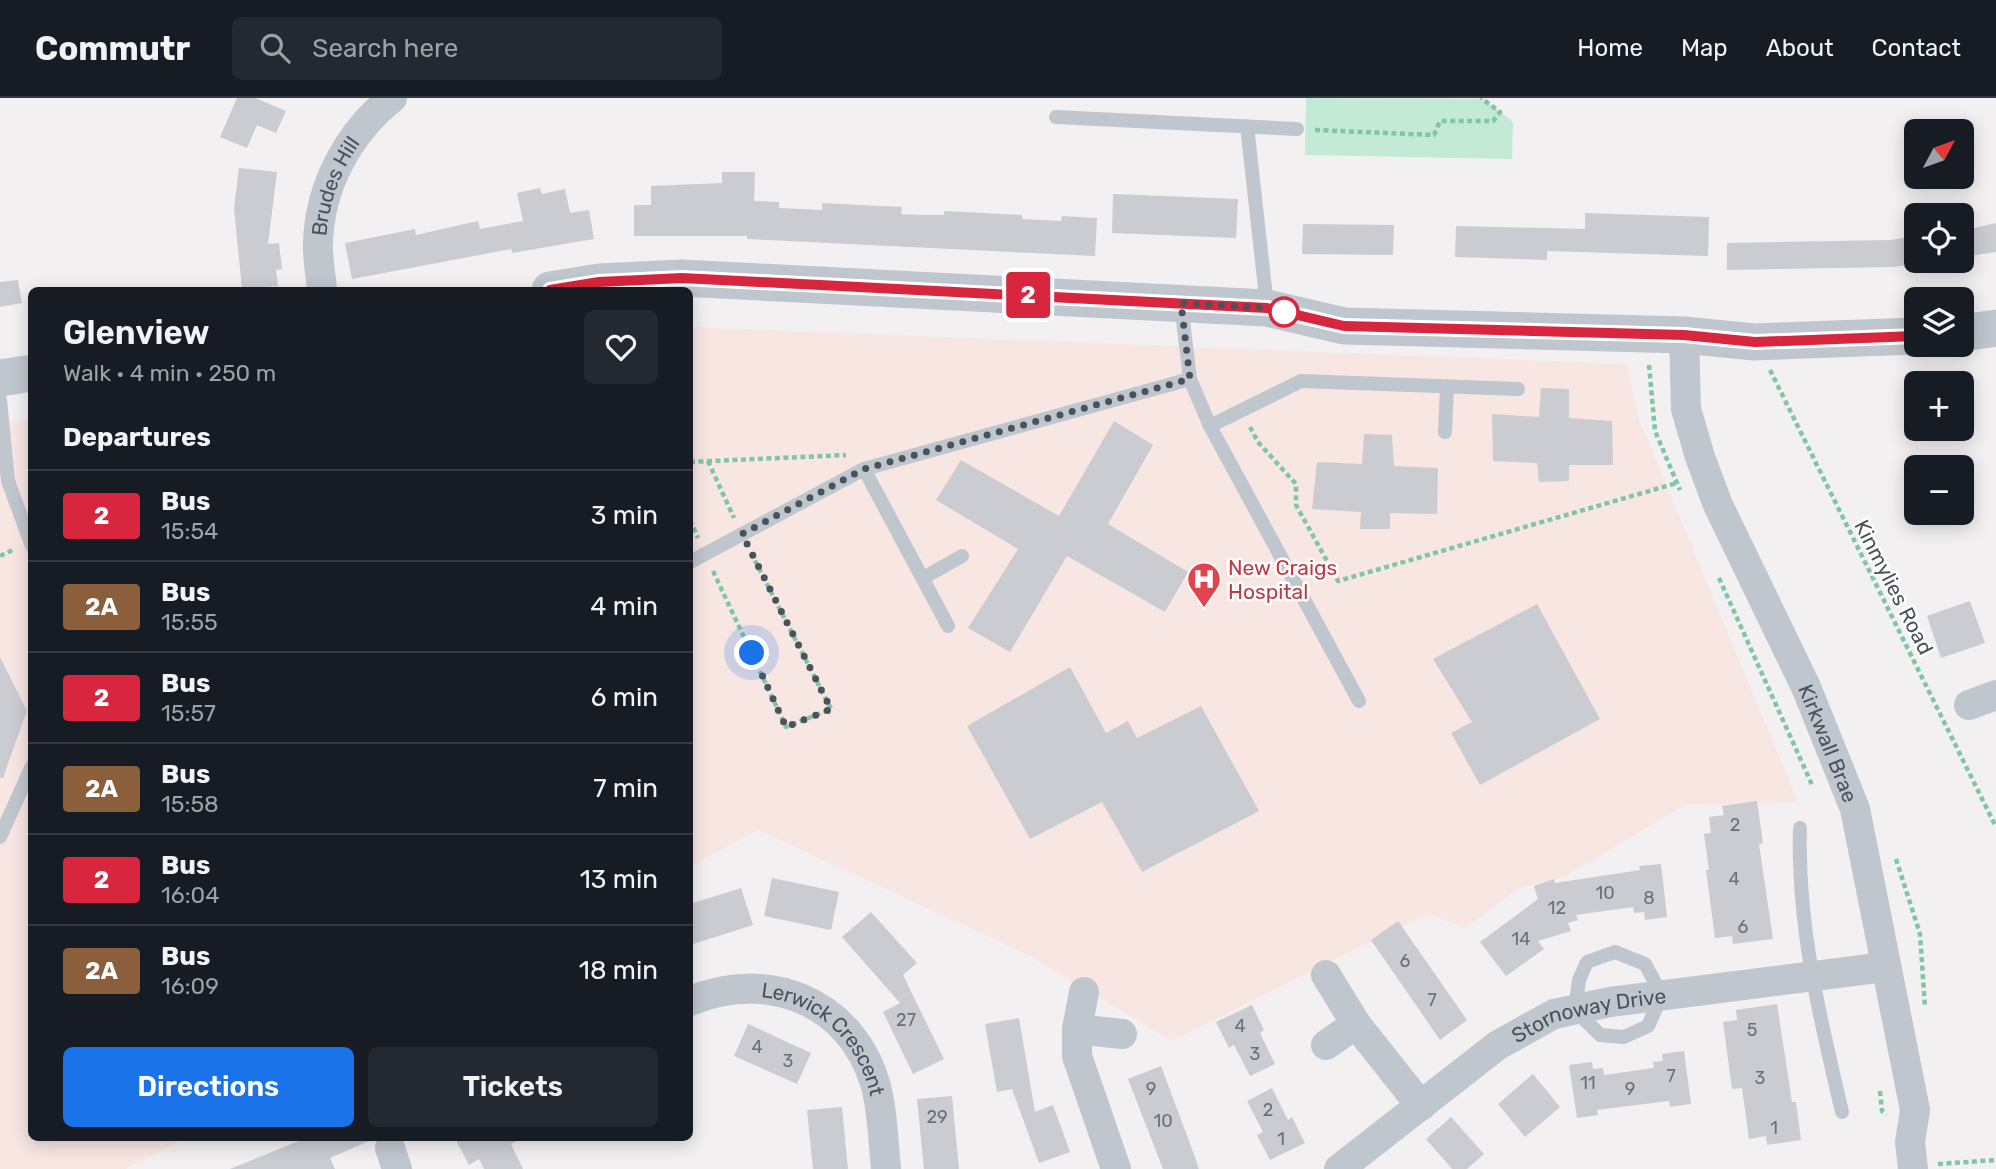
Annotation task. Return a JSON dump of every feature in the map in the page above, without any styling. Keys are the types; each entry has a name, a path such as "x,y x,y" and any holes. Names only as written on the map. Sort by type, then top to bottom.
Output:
{"street":[{"name":"Brudes Hill","path":"322,287 318,242 328,189 352,139 392,98"},
{"path":"568,287 599,282 682,278 1181,303 1267,308 1344,326 1684,344 1904,336"},
{"path":"1974,331 1996,328"},
{"name":"Kirkwall Brae","path":"1684,344 1686,409 1700,457 1718,505 1806,687 1855,809 1914,1110 1912,1159"},
{"path":"0,378 28,374"},
{"name":"Stornoway Drive","path":"1339,1169 1372,1160 1420,1106 1527,1026 1554,1014 1662,996 1885,967"},
{"path":"1326,975 1356,1024 1420,1106"},
{"name":"Lerwick Crescent","path":"693,1000 715,990 735,988 781,991 815,1004 841,1026 861,1051 876,1084 886,1169"},
{"path":"1084,992 1077,1029 1077,1056 1116,1169"},
{"path":"1326,1045 1356,1024"},
{"path":"1077,1029 1122,1034"}],"lane":[{"path":"1056,117 1297,129"},
{"path":"1247,126 1267,308"},
{"path":"1181,303 1190,379 1210,426 1359,701"},
{"path":"693,560 864,469 1190,379"},
{"path":"1210,426 1301,382 1518,389"},
{"path":"1445,432 1447,386"},
{"path":"0,400 4,482 28,537"},
{"path":"864,469 948,625"},
{"path":"923,578 962,556"},
{"path":"0,838 28,775"},
{"path":"1800,828 1799,869 1811,977 1842,1112"},
{"path":"1575,1010 1579,980 1587,962 1615,952 1645,964 1662,996"}],"path":[{"path":"1297,129 1434,135 1440,121 1493,121 1500,112 1482,98"},
{"path":"1682,496 1655,431 1647,366 1684,344"},
{"name":"Kinmylies Road","path":"1765,360 1996,828"},
{"path":"1241,411 1258,442 1296,484 1296,505 1338,581 1677,483"},
{"path":"693,462 856,454"},
{"path":"693,526 786,727 831,709 708,461"},
{"path":"1716,570 1816,794"},
{"path":"1880,1085 1882,1111 1912,1159 1996,1160"}],"shaded area":[{"name":"New Craigs Hospital","path":"693,327 1627,364 1638,417 1798,802 1685,805 1564,877 1519,888 1466,928 1427,914 1171,1041 1028,955 758,830 693,865"},
{"path":"28,418 28,1141 179,1141 126,1169 0,1169 0,423"}],"green space":[{"path":"1306,98 1484,99 1513,122 1512,159 1305,155"}],"building":[{"path":"237,98 255,98 286,111 276,133 257,125 247,148 220,137"},
{"path":"239,168 277,172 268,244 279,243 282,269 276,270 278,286 242,287 234,208"},
{"path":"722,172 755,172 754,201 779,202 779,208 822,210 822,203 902,207 901,214 944,215 944,211 1022,215 1022,219 1061,221 1062,216 1097,218 1095,256 747,239 747,236 634,236 634,205 651,205 651,186 722,183"},
{"path":"540,188 542,194 565,189 570,213 589,210 594,239 512,253 511,249 352,279 345,243 415,229 416,235 478,221 480,229 523,221 517,193"},
{"path":"1113,194 1238,199 1236,238 1112,233"},
{"path":"1585,213 1709,217 1708,256 1547,251 1547,260 1455,257 1456,226 1585,229"},
{"path":"1996,223 1996,252 1974,255 1974,228"},
{"path":"1303,224 1394,225 1393,255 1302,254"},
{"path":"1904,238 1904,266 1727,270 1727,243"},
{"path":"18,280 22,303 0,307 0,282"},
{"path":"1541,388 1569,389 1569,418 1612,421 1613,465 1569,465 1569,481 1539,482 1537,463 1493,461 1492,414 1539,417"},
{"path":"1114,421 1153,445 1108,524 1188,572 1165,612 1067,556 1010,652 968,628 1018,549 936,500 961,460 1059,516"},
{"path":"1364,434 1392,435 1394,466 1438,468 1437,514 1390,513 1390,529 1360,529 1361,512 1312,509 1317,462 1362,464"},
{"path":"1970,601 1985,643 1941,658 1927,616"},
{"path":"1537,604 1600,719 1480,785 1451,733 1472,722 1433,659"},
{"path":"0,657 27,711 3,778 0,778"},
{"path":"1070,667 1106,733 1128,721 1137,738 1201,706 1259,811 1142,872 1102,802 1030,839 967,726"},
{"path":"1757,801 1763,843 1759,844 1773,939 1733,944 1732,936 1715,938 1704,834 1711,833 1709,817 1724,815 1722,806"},
{"path":"1661,864 1667,917 1645,920 1644,912 1634,913 1633,907 1576,915 1578,920 1568,923 1571,931 1538,941 1544,949 1506,976 1480,942 1538,899 1534,886 1554,879 1555,883 1640,870 1639,866"},
{"path":"772,878 839,892 831,930 764,916"},
{"path":"741,888 753,925 693,944 693,903"},
{"path":"871,912 917,963 903,975 944,1059 913,1074 883,1012 900,1003 842,937"},
{"path":"1398,921 1467,1020 1440,1040 1371,940"},
{"path":"1777,1004 1792,1102 1796,1102 1801,1140 1767,1145 1766,1136 1749,1139 1742,1088 1732,1089 1723,1022 1737,1020 1736,1010"},
{"path":"1252,1005 1264,1030 1260,1033 1275,1064 1250,1076 1234,1045 1229,1048 1216,1022"},
{"path":"1019,1018 1035,1112 1053,1105 1070,1152 1039,1163 1012,1089 997,1092 985,1024"},
{"path":"748,1024 811,1053 797,1084 734,1056"},
{"path":"1684,1051 1691,1104 1670,1107 1669,1101 1597,1110 1598,1115 1577,1118 1569,1065 1592,1062 1593,1069 1603,1068 1604,1075 1654,1068 1653,1062 1663,1061 1662,1054"},
{"path":"1161,1066 1199,1169 1163,1169 1128,1079"},
{"path":"1533,1074 1560,1107 1525,1137 1498,1104"},
{"path":"1272,1088 1288,1120 1292,1117 1305,1143 1270,1160 1257,1135 1263,1132 1247,1101"},
{"path":"952,1096 959,1169 924,1169 917,1099"},
{"path":"842,1107 848,1169 813,1169 807,1110"},
{"path":"1451,1117 1484,1154 1467,1169 1452,1169 1426,1139"},
{"path":"299,1141 369,1141 330,1158 335,1169 230,1169"},
{"path":"457,1141 517,1141 511,1144 523,1169 484,1169 479,1159 469,1165"}],"bus line":[{"name":"2","path":"568,287 599,282 682,278 1267,308 1344,326 1597,335 1684,335 1755,342 1904,336"}],"place":[{"name":"New Craigs Hospital","path":"1204,609"}],"route":[{"path":"752,653 786,727 831,709 742,534 864,469 1190,379 1181,303 1267,308 1293,314 1284,312"}]}
